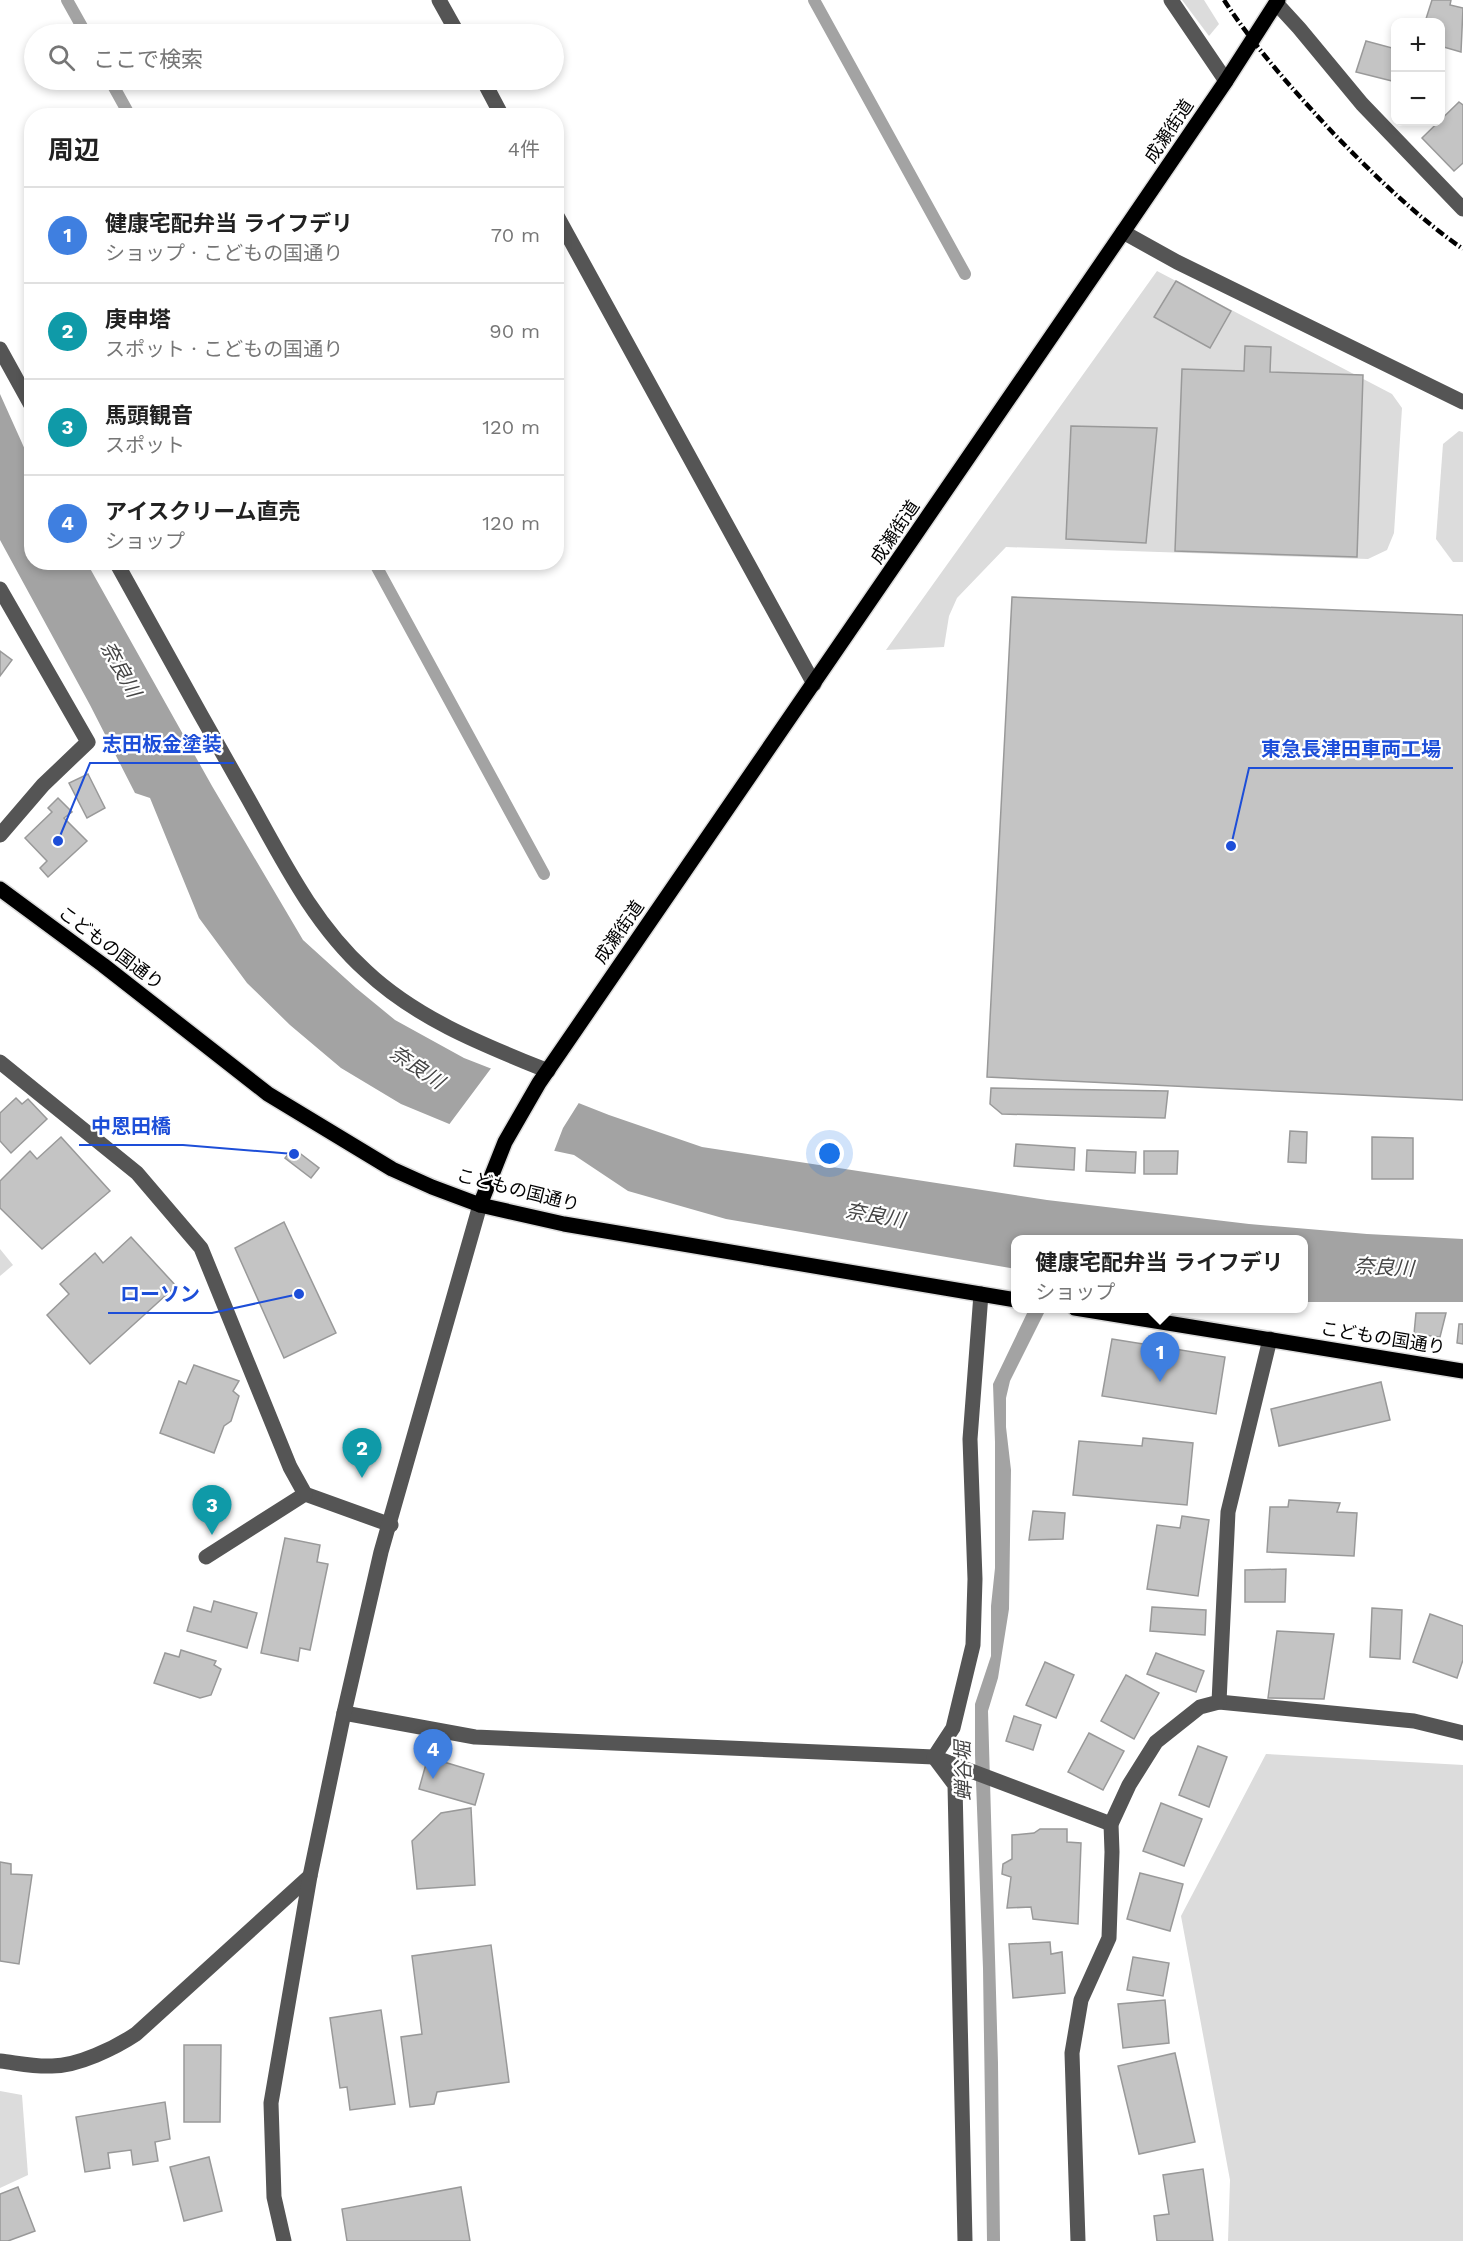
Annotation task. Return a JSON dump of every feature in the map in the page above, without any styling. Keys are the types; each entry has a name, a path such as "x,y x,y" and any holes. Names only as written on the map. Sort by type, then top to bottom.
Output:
{"main road":[{"name":"成瀬街道","path":"480,1204 498,1157 521,1111 543,1077 1123,232 1226,81 1277,1"},
{"name":"こどもの国通り","path":"0,889 103,965 268,1094 392,1168 432,1187 480,1204 564,1224 1011,1299"},
{"name":"こどもの国通り","path":"1104,1313 1463,1371"}],"street":[{"path":"439,0 452,24"},
{"path":"1171,0 1226,81"},
{"path":"1277,1 1362,104 1463,209"},
{"path":"488,90 498,108"},
{"path":"564,229 814,684"},
{"path":"1123,232 1177,262 1463,402"},
{"path":"0,349 24,392"},
{"path":"120,570 309,907 336,940 366,972 400,999 543,1077"},
{"path":"0,589 88,742 44,785 0,835"},
{"path":"0,1062 137,1173 201,1248 290,1467 305,1494 390,1524"},
{"path":"284,2241 274,2197 271,2103 310,1876 381,1552 480,1204"},
{"path":"934,1757 953,1728 973,1645 975,1579 970,1439 981,1294"},
{"path":"1219,1702 1228,1512 1270,1339"},
{"path":"206,1557 305,1494"},
{"path":"1078,2241 1072,2053 1081,2000 1109,1938 1111,1824 1129,1785 1156,1742 1200,1707 1219,1702 1414,1721 1463,1733"},
{"path":"344,1713 475,1737 934,1757 1111,1824"},
{"path":"934,1757 955,1785 965,2241"},
{"path":"0,2061 54,2067 98,2055 123,2043 136,2034 310,1876"}],"shaded area":[{"path":"1182,0 1204,0 1219,24 1209,36"},
{"path":"1157,271 1392,394 1402,408 1394,533 1387,550 1368,559 1006,547 957,598 949,616 944,647 886,650"},
{"path":"1459,431 1463,432 1463,562 1453,562 1436,539 1443,444"},
{"path":"0,1249 13,1265 0,1276"},
{"path":"1266,1754 1463,1765 1463,2241 1228,2241 1230,2180 1181,1916"},
{"path":"0,2091 22,2095 28,2175 0,2188"}],"water":[{"name":"奈良川","path":"0,394 24,447 24,570 91,570 212,786 303,940 395,1020 464,1058 609,1115 702,1147 1047,1200 1249,1224 1463,1239 1463,1302 1308,1302 1308,1235 1011,1235 1011,1268 726,1219 628,1191 574,1155 471,1133 401,1104 341,1068 290,1025 247,983 199,918 150,798 135,793 0,540"},
{"path":"1027,1313 1044,1313 1010,1381 1006,1398 1006,1427 1011,1470 1009,1609 998,1678 988,1711 998,2063 1000,2241 987,2241 983,1968 975,1755 975,1704 991,1656 991,1606 995,1568 993,1384"}],"pier":[{"path":"492,1067 580,1101 563,1128 553,1154 471,1136 448,1126"}],"building":[{"path":"1432,0 1451,0 1450,5 1463,8 1461,52 1445,47 1445,18 1426,18"},
{"path":"1366,41 1391,48 1391,81 1356,72"},
{"path":"1459,102 1463,105 1463,163 1454,171 1422,138 1434,126 1445,126 1445,116"},
{"path":"1176,281 1231,311 1210,348 1154,317"},
{"path":"1245,346 1271,347 1270,372 1363,375 1357,557 1175,551 1182,369 1244,371"},
{"path":"1071,426 1157,428 1146,543 1066,539"},
{"path":"1012,597 1463,615 1463,1100 987,1077"},
{"path":"0,651 12,660 0,676"},
{"path":"88,774 105,808 87,818 69,783"},
{"path":"58,798 72,812 64,818 87,841 48,877 40,868 47,861 25,838 52,812 48,808"},
{"path":"991,1088 1168,1091 1165,1118 1002,1114 990,1104"},
{"path":"16,1098 22,1104 28,1099 47,1119 11,1153 0,1141 0,1113"},
{"path":"1290,1131 1307,1132 1306,1163 1288,1162"},
{"path":"61,1137 110,1191 42,1249 0,1208 0,1181 30,1151 37,1159"},
{"path":"1372,1137 1413,1138 1413,1179 1372,1179"},
{"path":"1016,1144 1075,1148 1074,1170 1014,1166"},
{"path":"293,1148 319,1168 311,1178 285,1158"},
{"path":"1087,1150 1136,1152 1135,1173 1086,1171"},
{"path":"1144,1151 1178,1151 1177,1174 1144,1174"},
{"path":"284,1222 336,1333 284,1358 235,1248"},
{"path":"131,1237 176,1286 90,1364 47,1315 69,1294 60,1284 95,1253 103,1263"},
{"path":"1416,1313 1446,1313 1440,1337 1414,1334"},
{"path":"1459,1324 1463,1324 1463,1344 1457,1343"},
{"path":"1112,1339 1225,1357 1216,1414 1102,1396"},
{"path":"194,1365 239,1381 233,1391 239,1396 231,1421 224,1426 214,1453 160,1433 179,1381 186,1384"},
{"path":"1381,1382 1390,1420 1279,1446 1271,1409"},
{"path":"1143,1438 1193,1443 1187,1505 1073,1495 1079,1441 1142,1446"},
{"path":"1289,1500 1340,1503 1337,1512 1357,1513 1354,1556 1267,1552 1270,1507 1288,1507"},
{"path":"1033,1511 1065,1513 1063,1539 1029,1540"},
{"path":"1182,1516 1209,1520 1198,1596 1147,1589 1157,1525 1180,1528"},
{"path":"285,1538 320,1545 317,1562 328,1564 310,1650 300,1648 298,1661 261,1653"},
{"path":"1286,1569 1285,1602 1245,1602 1245,1570"},
{"path":"214,1601 257,1613 247,1648 187,1631 194,1607 211,1612"},
{"path":"1152,1607 1206,1610 1205,1635 1150,1631"},
{"path":"1372,1608 1402,1610 1400,1659 1370,1657"},
{"path":"1430,1614 1463,1626 1463,1660 1457,1678 1413,1662"},
{"path":"1277,1631 1334,1634 1324,1699 1268,1698"},
{"path":"181,1650 216,1661 214,1665 221,1669 211,1695 200,1698 154,1683 165,1653 179,1657"},
{"path":"1156,1653 1204,1671 1196,1692 1147,1674"},
{"path":"1045,1662 1074,1675 1056,1718 1026,1705"},
{"path":"1126,1675 1159,1693 1134,1739 1101,1721"},
{"path":"1014,1716 1041,1725 1033,1750 1006,1741"},
{"path":"1089,1733 1124,1751 1103,1790 1068,1772"},
{"path":"1198,1746 1227,1757 1209,1807 1179,1795"},
{"path":"434,1759 484,1774 475,1805 419,1789 426,1764"},
{"path":"1161,1803 1202,1819 1184,1866 1143,1851"},
{"path":"471,1808 475,1885 417,1889 412,1841 441,1813"},
{"path":"1040,1829 1067,1829 1067,1842 1081,1843 1078,1924 1033,1919 1031,1907 1007,1908 1011,1877 1002,1874 1003,1864 1012,1859 1012,1835 1034,1833"},
{"path":"0,1862 11,1864 11,1874 32,1875 19,1964 0,1961"},
{"path":"1140,1873 1183,1884 1170,1931 1127,1919"},
{"path":"1050,1942 1051,1954 1062,1952 1065,1993 1013,1998 1009,1944"},
{"path":"491,1945 509,2082 437,2092 434,2104 410,2107 401,2037 422,2034 412,1956"},
{"path":"1133,1957 1169,1963 1163,1996 1127,1990"},
{"path":"1165,2000 1169,2043 1123,2048 1118,2004"},
{"path":"381,2010 395,2104 350,2110 347,2087 340,2088 330,2018"},
{"path":"184,2045 221,2045 220,2122 184,2122"},
{"path":"1175,2053 1195,2142 1139,2154 1118,2066"},
{"path":"165,2102 170,2139 155,2142 158,2161 133,2165 131,2150 108,2153 110,2168 85,2172 76,2117"},
{"path":"209,2157 222,2211 184,2221 170,2167"},
{"path":"1203,2169 1213,2241 1157,2241 1154,2216 1169,2214 1163,2175"},
{"path":"18,2187 35,2231 8,2241 0,2241 0,2194"},
{"path":"461,2187 470,2241 347,2241 342,2209"}],"waterway":[{"path":"67,0 80,24"},
{"path":"814,0 965,274"},
{"path":"116,90 126,108"},
{"path":"378,570 544,874"}],"railway":[{"path":"1224,0 1262,52 1334,134 1396,194 1463,249"}],"place":[{"name":"志田板金塗装","path":"58,841"},
{"name":"東急長津田車両工場","path":"1231,846"},
{"name":"中恩田橋","path":"294,1154"},
{"name":"ローソン","path":"299,1294"},
{"name":"健康宅配弁当 ライフデリ","path":"1160,1382"},
{"name":"庚申塔","path":"362,1478"},
{"name":"馬頭観音","path":"212,1535"},
{"name":"アイスクリーム直売","path":"433,1779"}],"water label":[{"name":"蝉谷堀","path":"963,1771"}]}
